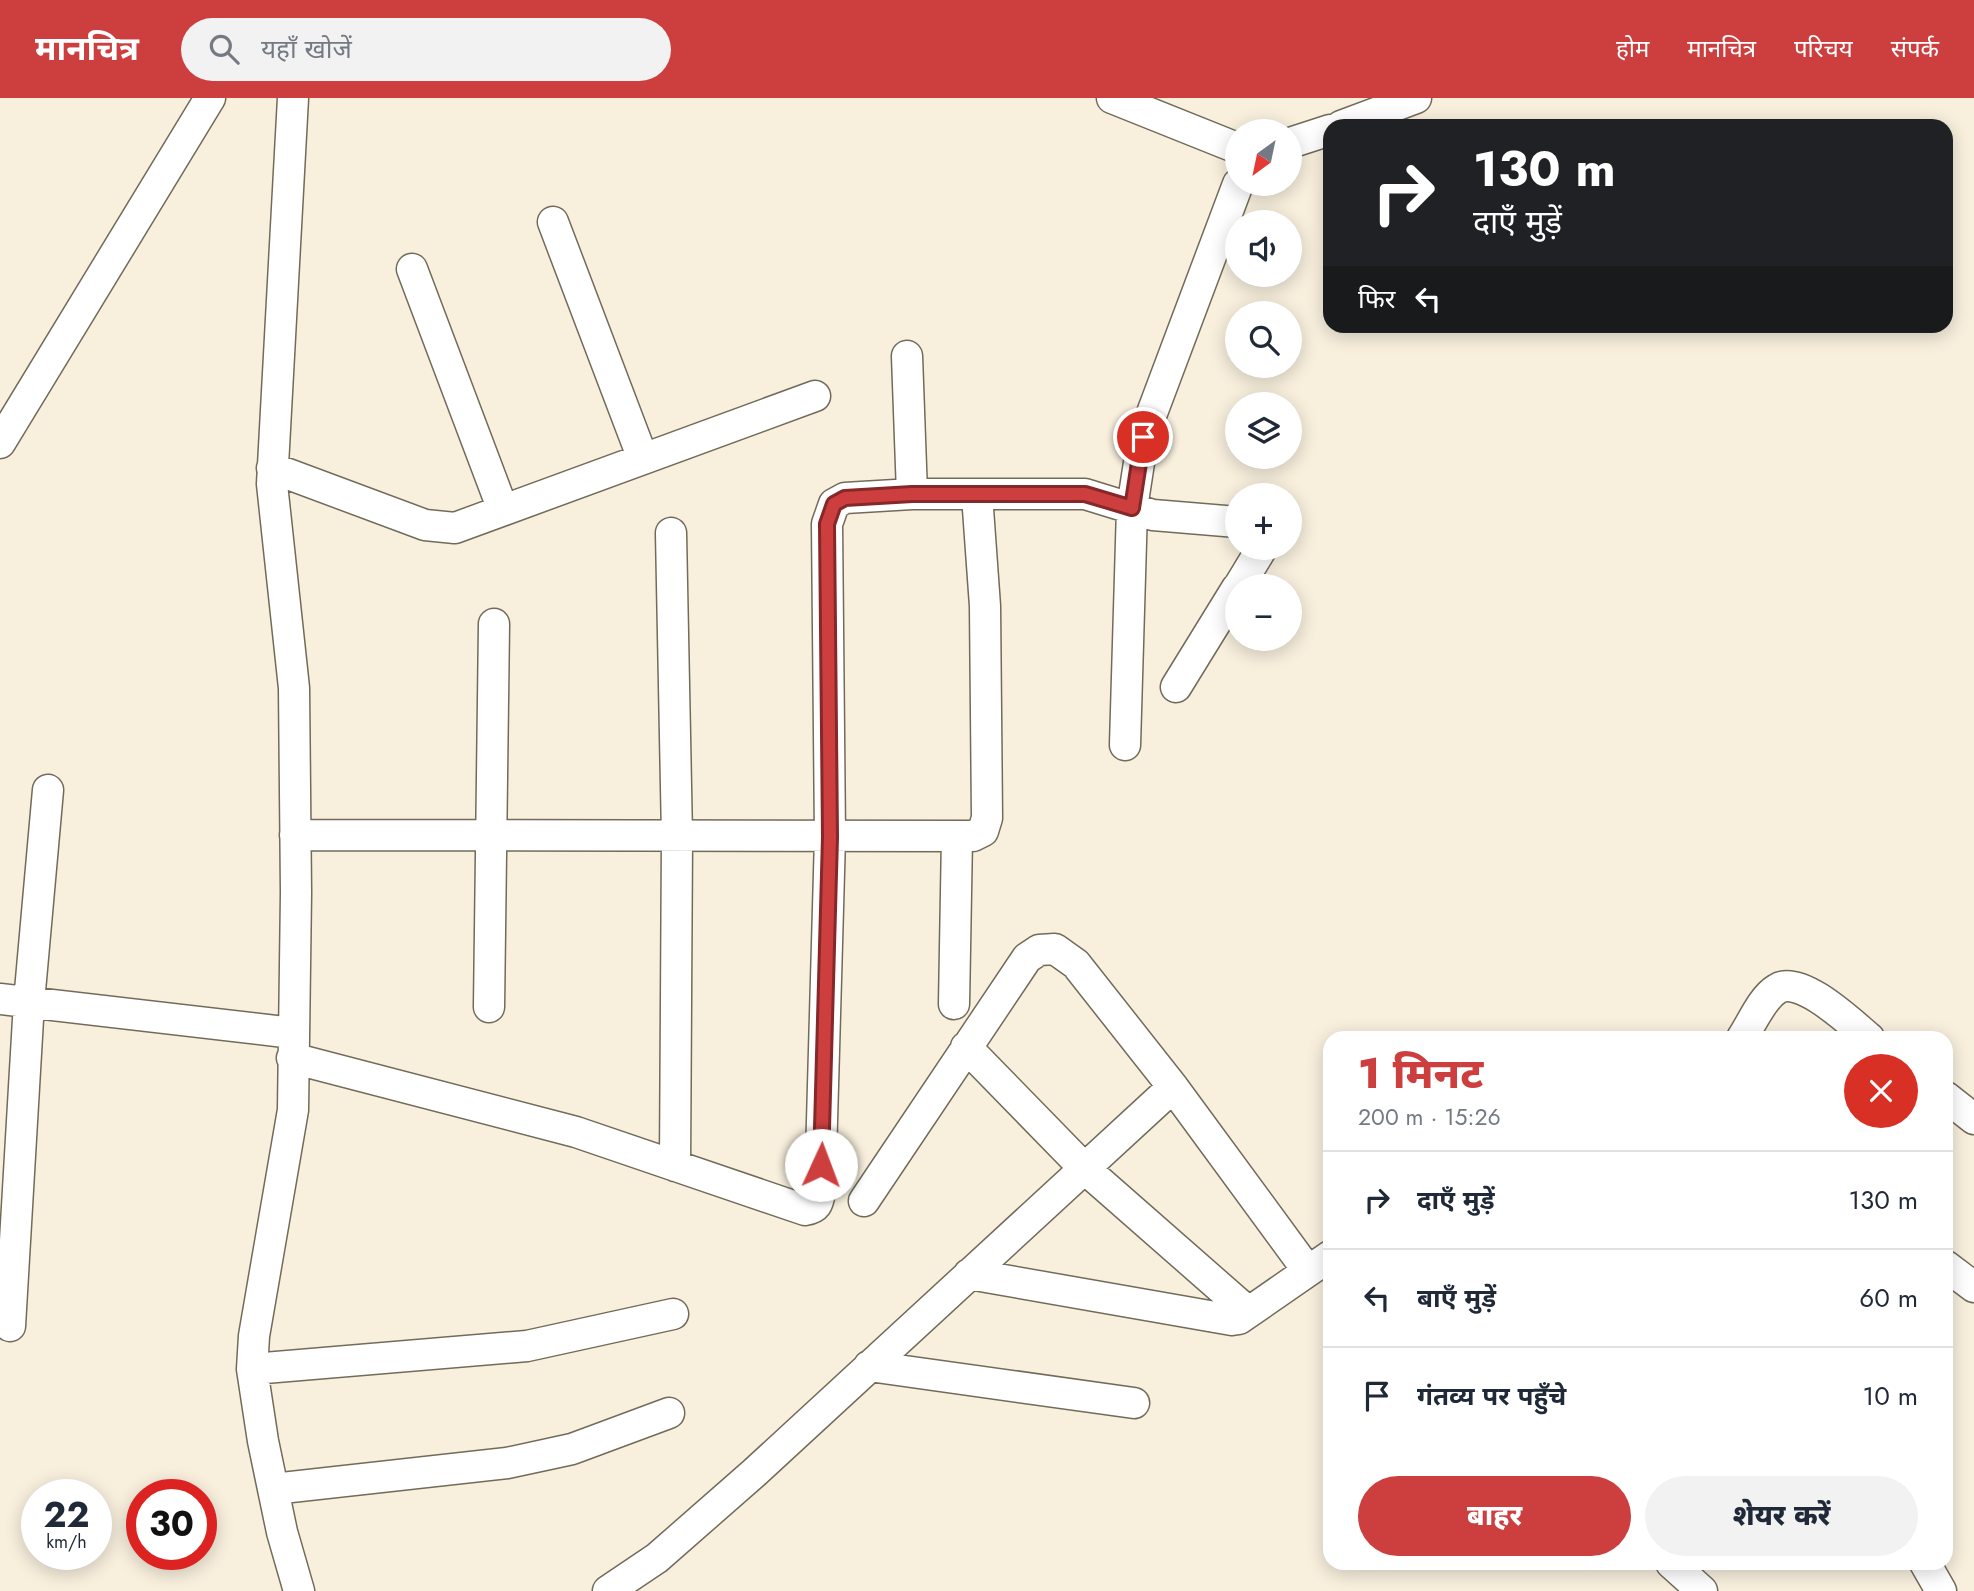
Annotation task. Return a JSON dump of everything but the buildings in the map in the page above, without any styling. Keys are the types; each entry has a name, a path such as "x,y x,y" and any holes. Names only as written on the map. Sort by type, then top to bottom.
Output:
{"street":[{"path":"0,443 210,98"},
{"path":"293,98 272,468 294,688 293,1110 254,1336 251,1369 273,1489 299,1591"},
{"path":"1112,98 1225,145"},
{"path":"1360,119 1416,98"},
{"path":"1302,139 1323,132"},
{"path":"1125,745 1132,508 1143,437 1233,196"},
{"path":"554,222 643,459"},
{"path":"412,269 503,510"},
{"path":"908,356 912,494"},
{"path":"272,468 437,528 455,528 815,396"},
{"path":"0,999 293,1046 576,1132 804,1210 813,1209 817,1205 820,1192 830,837 827,524 834,504 845,498 912,494 1085,494 1153,515 1225,521"},
{"path":"295,835 974,836 983,831 987,818 985,606 977,495"},
{"path":"671,533 677,837 675,1166"},
{"path":"1176,687 1225,608"},
{"path":"489,1007 489,836 494,624"},
{"path":"10,1326 29,1002 48,790"},
{"path":"954,1004 957,837"},
{"path":"864,1201 1027,958 1039,950 1055,949 1076,964 1172,1087 1319,1263 1239,1319 1232,1320 969,1274"},
{"path":"1747,1031 1768,998 1777,989 1787,985 1807,990 1860,1031"},
{"path":"966,1047 1084,1168 1247,1311"},
{"path":"608,1591 657,1558 754,1473 1172,1087"},
{"path":"1953,1102 1974,1119"},
{"path":"1953,1271 1974,1287"},
{"path":"251,1369 527,1346 673,1314"},
{"path":"869,1366 1134,1403"},
{"path":"273,1489 507,1463 572,1450 669,1413"},
{"path":"1679,1570 1702,1591"},
{"path":"1929,1570 1941,1591"}],"route":[{"path":"821,1165 830,837 827,524 830,513 834,504 845,498 912,494 1085,494 1132,508 1143,437"}]}
